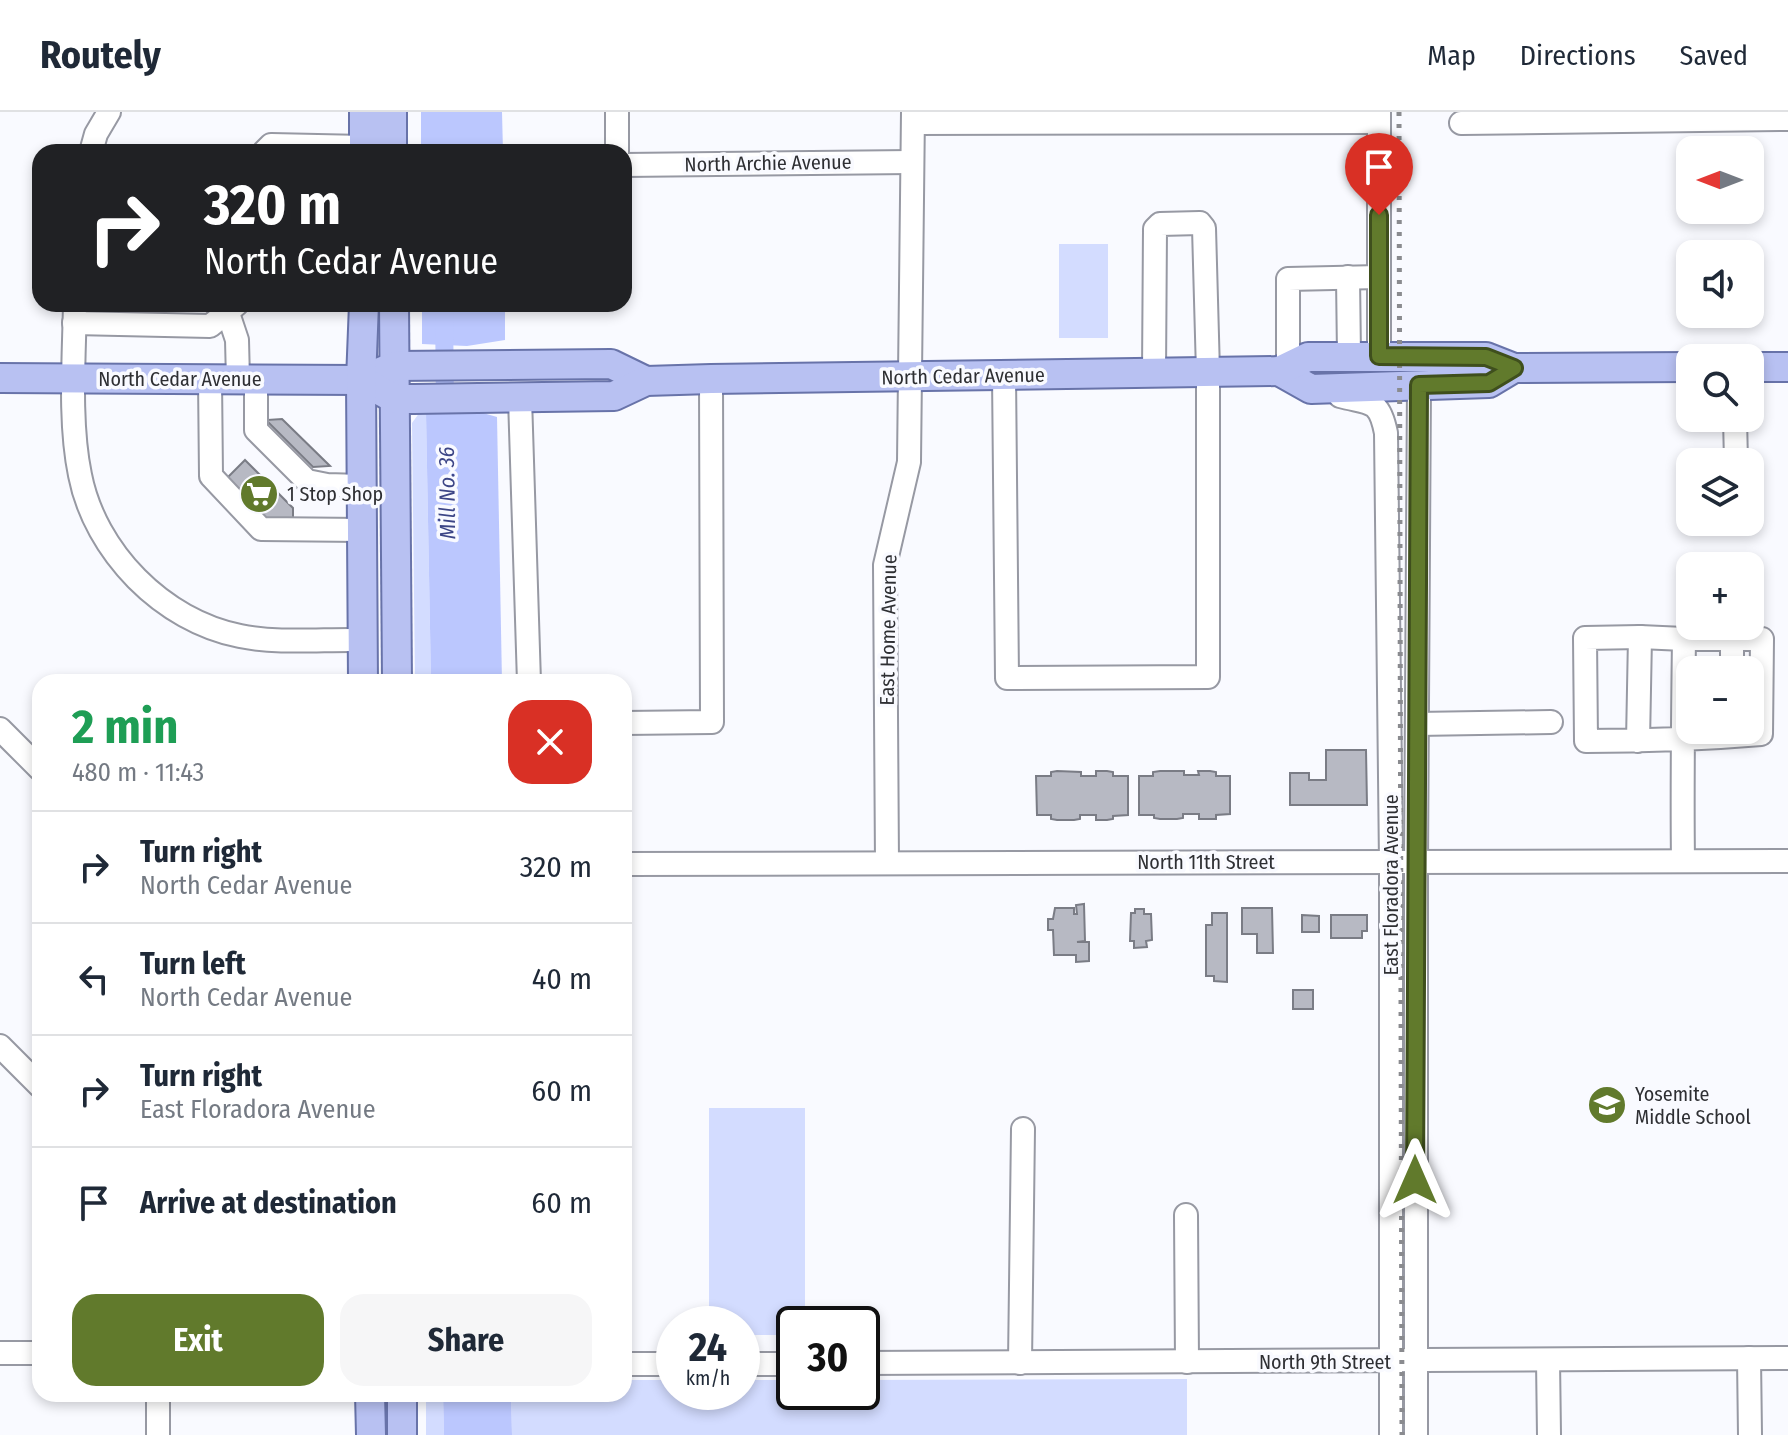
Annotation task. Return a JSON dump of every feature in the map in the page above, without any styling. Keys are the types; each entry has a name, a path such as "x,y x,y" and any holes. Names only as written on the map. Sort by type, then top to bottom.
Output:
{"main road":[{"path":"364,112 364,144"},
{"path":"392,112 392,144"},
{"path":"363,674 361,380 364,312"},
{"path":"396,312 407,366 408,399 397,674"},
{"name":"North Cedar Avenue","path":"361,380 408,399 614,396 646,381 1284,369 1308,357 1486,357 1514,368 1676,367"},
{"name":"North Cedar Avenue","path":"0,378 361,380 407,366 611,364 646,381"},
{"path":"1764,367 1788,367"},
{"name":"North Cedar Avenue","path":"1311,389 1489,383 1514,368"},
{"path":"1284,369 1311,389"},
{"path":"370,1402 371,1435"},
{"path":"402,1402 402,1435"}],"street":[{"path":"93,144 109,112"},
{"path":"617,112 617,144"},
{"path":"913,117 1379,117 1379,356"},
{"name":"East Home Avenue","path":"887,863 885,565 909,462 913,117"},
{"path":"1461,123 1788,119"},
{"name":"North Archie Avenue","path":"632,165 912,162"},
{"path":"1004,375 1007,678 1208,677 1208,372 1204,228 1200,223 1160,224 1155,229 1154,373"},
{"path":"1348,277 1349,356"},
{"path":"1284,369 1288,279 1379,277"},
{"path":"229,312 210,326 74,314 76,446 88,505 99,529 116,553 153,593 193,620 241,636 362,640"},
{"path":"233,312 237,340 235,379 211,476 261,529 362,530"},
{"path":"235,379 256,430 307,481 361,486"},
{"path":"632,723 712,722 711,379"},
{"name":"East Floradora Avenue","path":"1416,1435 1419,385"},
{"name":"East Floradora Avenue","path":"1311,389 1354,400 1367,400 1377,407 1383,417 1386,433 1391,862 1391,1435"},
{"path":"506,398 528,674"},
{"path":"1638,741 1640,637"},
{"path":"1676,639 1585,638 1586,741 1676,741"},
{"path":"1417,724 1551,722"},
{"path":"0,729 32,761"},
{"path":"1683,744 1683,861"},
{"name":"North 11th Street","path":"632,864 1788,861"},
{"path":"0,1046 32,1078"},
{"path":"1020,1363 1023,1129"},
{"path":"1186,1215 1187,1362"},
{"path":"0,1353 32,1353"},
{"path":"1749,1358 1750,1435"},
{"name":"North 9th Street","path":"880,1363 1788,1358"},
{"path":"1548,1360 1549,1435"},
{"path":"632,1364 656,1364"},
{"path":"158,1402 158,1435"}],"shaded area":[{"path":"1059,244 1108,244 1108,338 1059,338"},
{"path":"420,412 426,413 431,674 415,674 412,423"},
{"path":"709,1108 805,1108 805,1306 776,1306 776,1335 760,1335 760,1306 709,1306"},
{"path":"1187,1379 1187,1435 512,1435 511,1402 632,1402 632,1380 656,1380 656,1410 760,1410 760,1380 776,1380 776,1410 880,1410 880,1380"},
{"path":"426,1402 443,1402 444,1435 426,1435"}],"water":[{"path":"421,112 502,112 503,144 421,144"},
{"path":"422,312 505,312 505,340 467,346 422,344"},
{"path":"469,409 497,417 502,674 431,674 426,413"},
{"path":"443,1402 511,1402 512,1435 444,1435"}],"building":[{"path":"282,419 330,466 313,467 266,420"},
{"name":"1 Stop Shop","path":"245,460 293,508 293,519 263,519 225,480"},
{"path":"1326,750 1366,750 1367,805 1290,805 1290,773 1309,773 1309,780 1326,780"},
{"path":"1096,771 1107,771 1113,772 1113,776 1128,776 1128,815 1113,816 1113,819 1107,820 1096,820 1096,815 1080,815 1080,819 1057,820 1051,819 1051,815 1037,815 1036,776 1051,776 1051,772 1096,776"},
{"path":"1184,771 1184,775 1199,775 1198,771 1210,771 1216,772 1216,776 1230,776 1230,814 1216,815 1216,819 1199,819 1199,814 1183,814 1183,818 1177,819 1139,815 1139,776 1153,776 1153,772"},
{"path":"1084,904 1085,941 1077,942 1089,942 1089,961 1076,962 1076,955 1054,955 1053,930 1048,930 1048,919 1053,919 1055,908 1074,908 1074,914 1077,914 1076,905"},
{"path":"1242,908 1272,908 1273,953 1257,953 1257,934 1242,934"},
{"path":"1135,909 1144,909 1144,914 1151,914 1152,940 1146,941 1147,947 1134,948 1134,941 1130,941 1131,913 1135,913"},
{"path":"1212,913 1227,913 1227,982 1214,981 1214,976 1206,976 1206,925 1212,925"},
{"path":"1302,915 1319,916 1319,932 1302,932"},
{"path":"1331,915 1367,915 1367,931 1362,931 1362,938 1331,938"},
{"path":"1293,990 1313,990 1313,1009 1293,1009"}],"waterway":[{"name":"Mill No. 36","path":"444,312 445,409"}],"railway":[{"path":"1399,112 1402,1435"}],"place":[{"name":"1 Stop Shop","path":"259,494"},
{"name":"Yosemite Middle School","path":"1607,1105"}],"route":[{"path":"1379,215 1379,356 1486,357 1514,368 1489,383 1419,385 1415,1180"}]}
